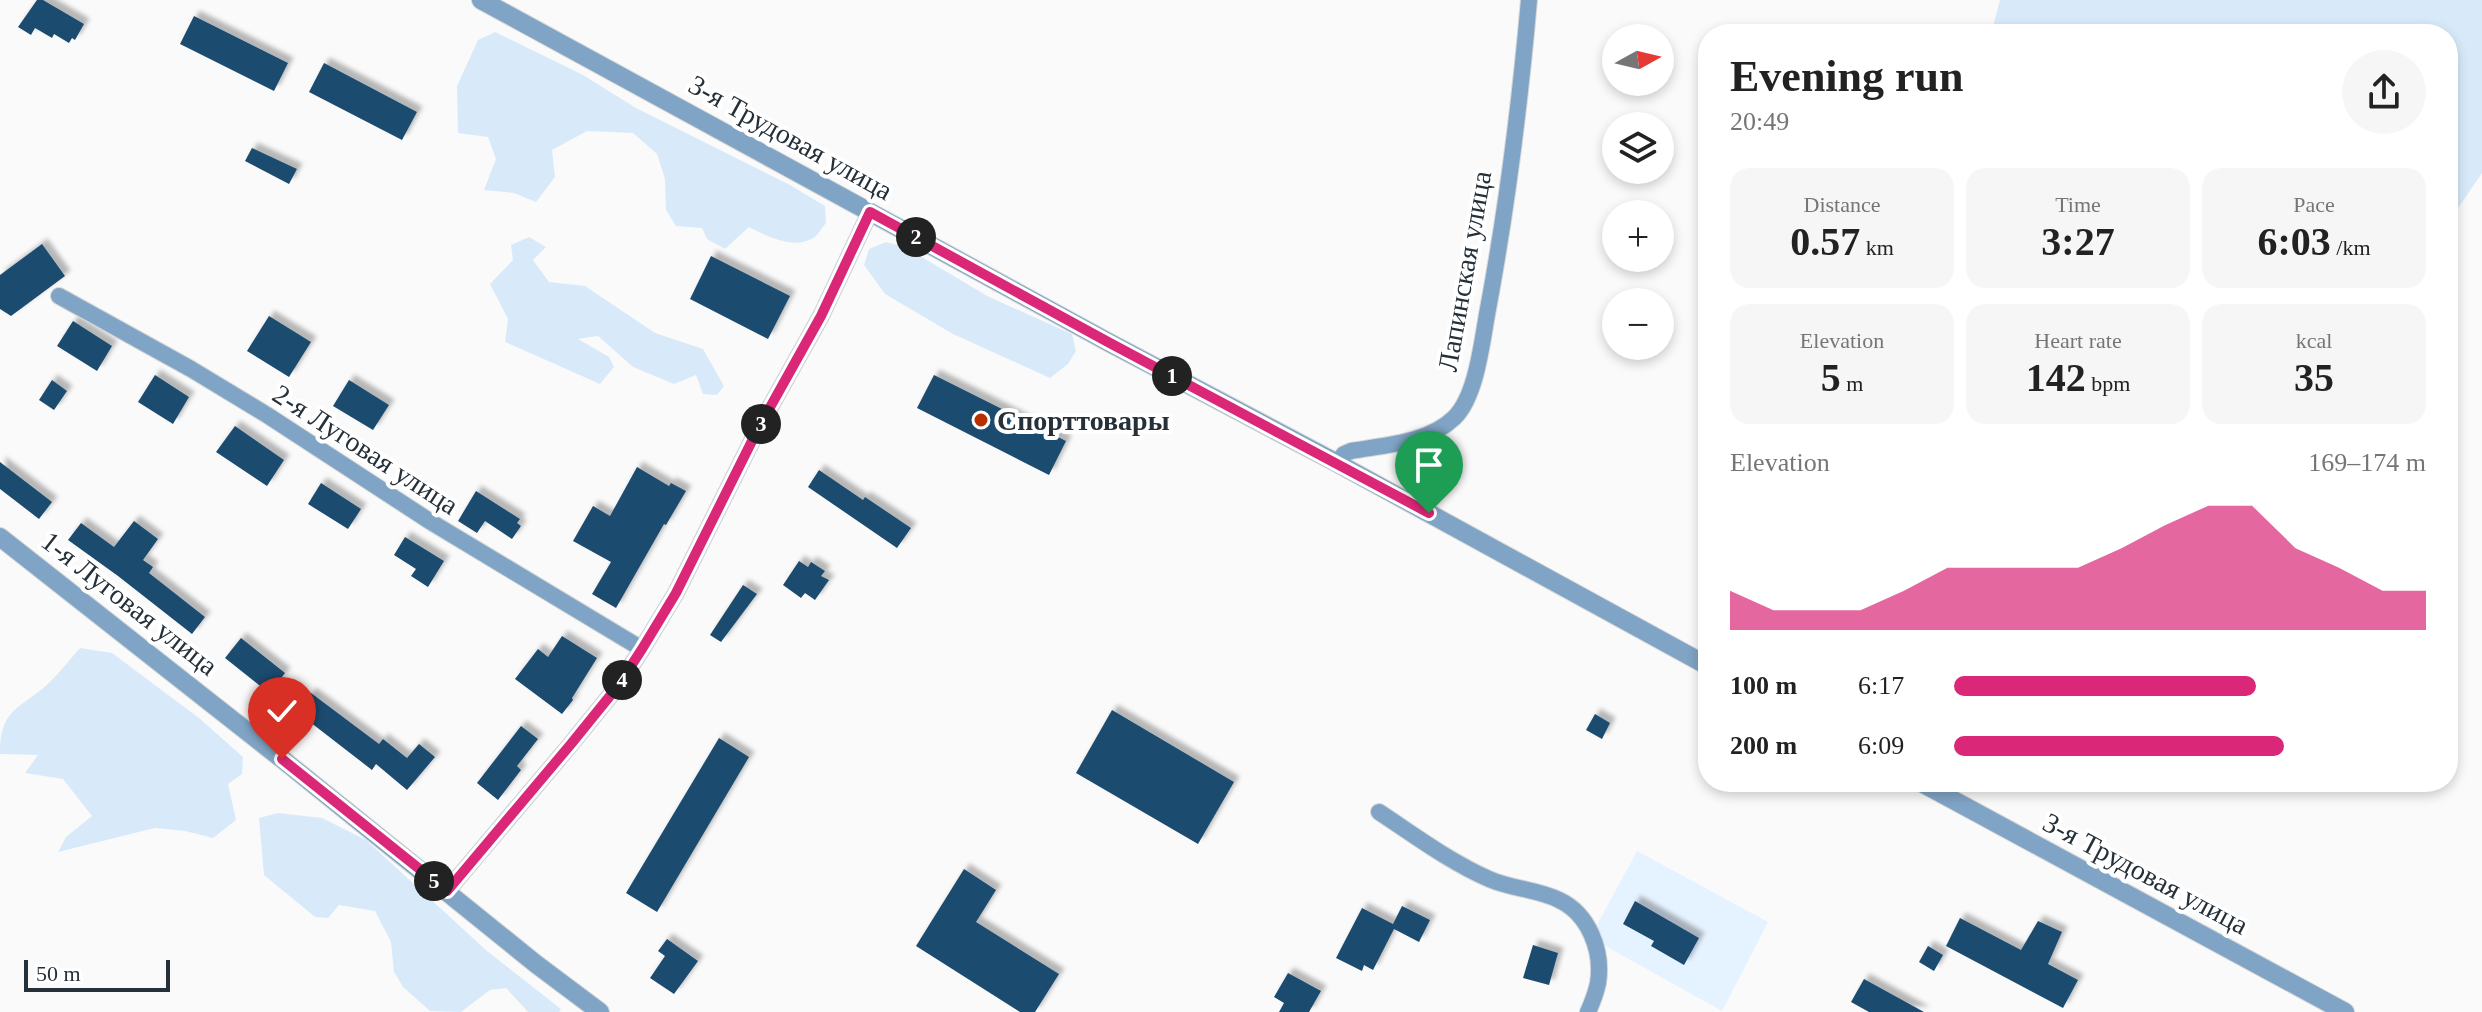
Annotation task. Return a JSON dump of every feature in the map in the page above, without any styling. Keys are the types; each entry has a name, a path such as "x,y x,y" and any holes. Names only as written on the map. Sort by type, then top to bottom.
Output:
{"street":[{"name":"3-я Трудовая улица","path":"481,0 1698,661"},
{"name":"Лапинская улица","path":"1337,463 1351,451 1431,434 1456,416 1468,396 1500,244 1529,0"},
{"path":"447,891 618,686 642,649 676,593 759,427 821,316 870,212"},
{"name":"2-я Луговая улица","path":"59,296 216,384 431,522 642,649"},
{"name":"1-я Луговая улица","path":"0,537 600,1012"},
{"name":"3-я Трудовая улица","path":"1938,792 2345,1012"},
{"path":"1379,812 1488,879 1561,900 1576,912 1593,938 1598,954 1597,986 1588,1012"}],"shaded area":[{"path":"2000,0 2482,0 2482,173 2458,208 2458,24 1994,24"},
{"path":"495,32 583,75 636,108 790,185 825,206 826,223 813,238 798,243 781,240 749,227 725,249 707,239 702,228 676,226 666,210 665,179 657,154 633,133 587,131 552,150 555,177 536,202 514,193 484,190 496,159 488,137 458,133 457,86 478,40"},
{"path":"529,237 546,247 533,260 549,282 585,286 655,333 703,349 724,386 717,395 703,394 696,375 674,384 633,367 598,336 578,339 609,357 614,367 600,384 505,342 508,319 490,284 513,260 511,245"},
{"path":"886,242 905,247 989,297 1072,334 1076,351 1068,364 1050,378 953,334 885,294 864,265 869,249"},
{"path":"80,648 112,653 199,718 243,757 242,774 228,784 236,820 213,838 155,828 58,852 66,837 92,816 63,779 25,773 38,755 0,754 1,738 8,717 51,681"},
{"path":"278,813 322,818 366,840 487,951 561,1009 559,1012 528,1012 506,988 490,990 461,1012 430,1011 403,987 394,972 391,942 375,911 339,905 328,918 315,917 264,875 259,818"},
{"path":"1637,851 1768,922 1722,1011 1602,944 1597,925"}],"building":[{"path":"37,0 43,0 84,24 75,40 72,38 69,43 54,34 52,38 35,28 31,35 18,27"},
{"path":"194,16 288,63 274,91 180,44"},
{"path":"324,63 417,112 402,140 309,92"},
{"path":"252,148 297,169 289,184 245,161"},
{"path":"42,244 65,276 11,316 0,309 0,275"},
{"path":"711,256 790,296 768,339 690,299"},
{"path":"269,316 311,342 289,377 247,351"},
{"path":"73,321 112,346 97,371 57,346"},
{"path":"155,375 189,397 173,424 138,402"},
{"path":"934,375 1066,441 1049,475 917,408"},
{"path":"52,380 67,391 54,410 39,400"},
{"path":"349,380 389,405 373,430 333,406"},
{"path":"235,426 284,460 267,486 216,452"},
{"path":"0,462 52,502 39,519 0,489"},
{"path":"637,467 669,486 671,483 686,491 616,608 592,594 611,562 573,541 593,506 610,516"},
{"path":"819,470 911,528 897,548 808,487"},
{"path":"321,483 361,509 348,529 308,504"},
{"path":"476,491 520,519 517,523 521,526 512,539 485,521 477,533 458,521"},
{"path":"134,521 158,539 143,560 153,567 149,573 205,617 192,634 68,540 81,523 114,547"},
{"path":"405,537 444,561 428,587 411,576 416,569 394,555"},
{"path":"799,561 808,567 811,562 825,571 821,576 829,580 815,600 805,593 801,598 783,585"},
{"path":"743,585 757,594 721,642 710,635"},
{"path":"562,636 597,658 562,714 515,679 538,649 548,657"},
{"path":"241,638 285,673 269,693 225,658"},
{"path":"311,693 379,744 383,739 407,758 419,744 435,757 407,790 376,764 372,770 297,712"},
{"path":"1112,710 1234,782 1198,844 1076,773"},
{"path":"1595,714 1610,723 1602,739 1586,730"},
{"path":"521,726 538,739 517,766 521,770 498,800 477,783"},
{"path":"719,738 749,757 657,912 626,893"},
{"path":"964,869 996,890 976,922 1059,974 1035,1012 1020,1012 916,946"},
{"path":"1635,901 1699,938 1684,965 1651,946 1654,941 1623,924"},
{"path":"1402,906 1430,920 1419,942 1394,929 1373,970 1364,965 1362,971 1336,958 1362,908 1393,924"},
{"path":"1960,918 2021,950 2038,921 2062,932 2048,964 2078,980 2063,1008 1946,946"},
{"path":"667,939 698,961 674,994 650,978 665,956 658,951"},
{"path":"1533,945 1558,953 1549,985 1523,978"},
{"path":"1928,946 1943,955 1934,971 1919,962"},
{"path":"1288,973 1321,991 1309,1012 1279,1012 1284,1003 1274,997"},
{"path":"1864,979 1924,1012 1869,1012 1851,1002"}],"place":[{"name":"Спорттовары","path":"981,420"}],"route":[{"path":"282,759 447,891 618,686 642,649 676,593 759,427 821,316 870,212 1429,513"}]}
